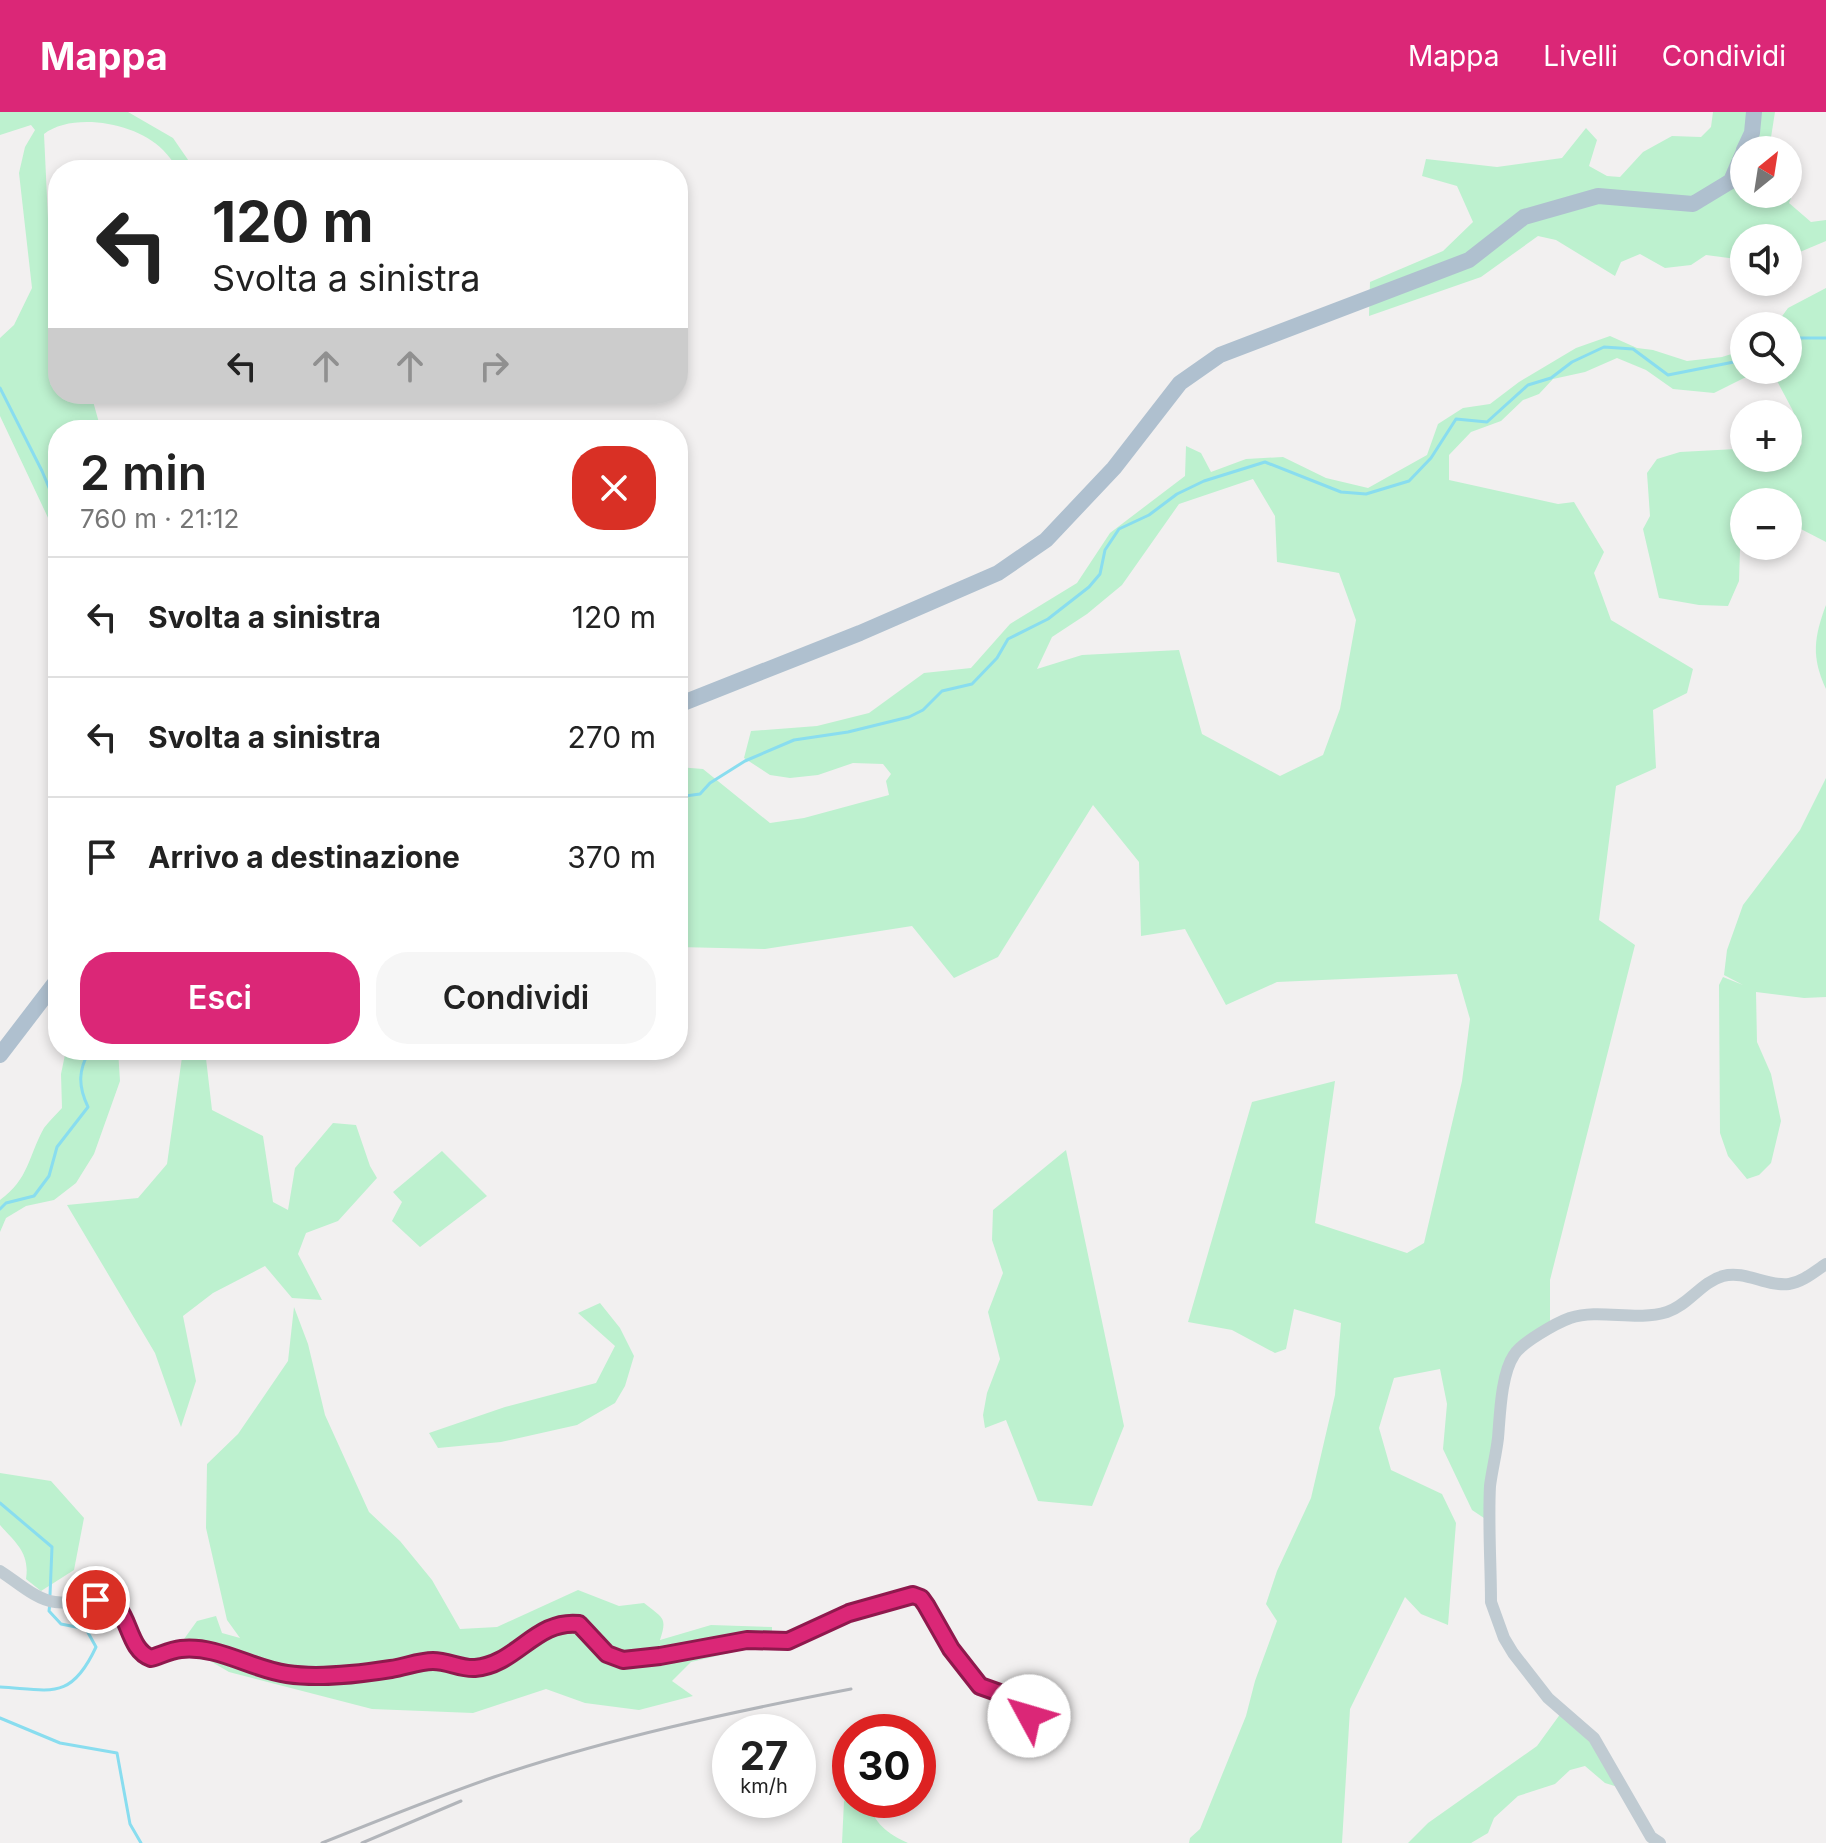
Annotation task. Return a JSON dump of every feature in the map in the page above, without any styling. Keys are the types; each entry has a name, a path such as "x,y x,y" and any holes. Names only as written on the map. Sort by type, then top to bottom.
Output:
{"main road":[{"path":"1751,136 1754,112"},
{"path":"688,701 860,633 998,573 1046,540 1114,468 1180,383 1220,355 1469,260 1524,217 1598,196 1693,204 1730,182"},
{"path":"0,1055 48,992"}],"street":[{"path":"1660,1843 1651,1837 1594,1738 1548,1698 1513,1653 1494,1615 1491,1602 1490,1485 1496,1463 1508,1367 1523,1345 1568,1319 1592,1314 1644,1315 1666,1312 1684,1304 1712,1281 1725,1275 1788,1284 1801,1280 1826,1264"},
{"path":"0,1571 50,1601 87,1599 111,1604 123,1615 136,1645 146,1657 183,1649 204,1650 285,1674 301,1675 391,1670 430,1661 473,1668 484,1666 501,1661 545,1629 561,1624 579,1624 607,1654 623,1660 747,1640 788,1641 849,1613 913,1595 921,1598 951,1649 980,1686 1011,1697 1029,1716"}],"green space":[{"path":"0,112 128,112 173,138 188,160 171,160 151,140 104,123 71,123 44,134 48,219 48,404 94,404 98,420 48,420 48,518 0,416 0,338 14,325 32,288 19,173 25,147 35,130 31,125 0,135"},
{"path":"1713,112 1775,112 1771,136 1730,136 1730,208 1795,208 1811,222 1826,220 1826,241 1802,251 1802,224 1730,224 1730,258 1706,255 1691,265 1665,268 1640,254 1621,262 1615,276 1556,240 1538,236 1481,277 1369,316 1370,282 1443,251 1473,222 1457,186 1422,176 1426,159 1497,167 1562,158 1586,128 1597,140 1589,166 1607,176 1620,177 1643,152 1672,136 1701,137 1711,127"},
{"path":"1826,288 1826,542 1802,530 1802,488 1730,488 1730,560 1740,560 1739,581 1728,606 1659,598 1643,529 1650,516 1647,473 1657,459 1680,452 1730,449 1730,472 1802,472 1802,400 1787,400 1779,384 1802,384 1802,312 1785,312"},
{"path":"1610,336 1637,348 1687,361 1730,354 1732,384 1714,393 1673,389 1646,370 1617,358 1585,372 1553,379 1539,394 1523,400 1501,421 1471,432 1449,455 1449,480 1558,504 1574,502 1604,552 1594,573 1611,620 1693,669 1687,693 1653,710 1656,768 1616,786 1599,920 1635,945 1550,1280 1550,1321 1506,1363 1487,1520 1472,1510 1443,1449 1447,1404 1440,1369 1394,1378 1379,1428 1391,1470 1442,1494 1456,1523 1448,1625 1421,1614 1405,1597 1350,1709 1342,1843 1189,1843 1200,1829 1246,1716 1277,1621 1266,1604 1277,1571 1311,1498 1335,1395 1341,1323 1294,1309 1286,1349 1275,1353 1232,1330 1188,1322 1252,1102 1335,1081 1315,1223 1407,1253 1424,1243 1462,1081 1470,1019 1457,974 1277,982 1226,1005 1185,929 1141,936 1139,862 1093,805 998,957 954,978 912,926 765,949 688,947 688,768 703,769 770,823 804,818 889,795 886,781 891,774 883,764 853,763 818,775 790,778 770,775 744,758 751,731 817,726 869,713 924,673 971,668 1010,624 1077,583 1110,533 1185,476 1186,446 1201,453 1211,472 1246,459 1283,457 1326,478 1368,488 1427,455 1438,424 1463,408 1490,404 1519,382 1576,348","holes":["1253,479 1275,516 1277,562 1339,573 1356,620 1340,709 1323,755 1280,776 1202,734 1179,650 1082,655 1037,669 1052,637 1087,614 1122,585 1179,504"]},
{"path":"1826,605 1826,689 1818,667 1816,647"},
{"path":"1826,778 1826,997 1804,998 1756,992 1757,1042 1771,1074 1781,1121 1771,1163 1759,1175 1747,1179 1728,1156 1720,1133 1719,985 1723,977 1743,985 1724,975 1727,950 1743,905 1800,830"},
{"path":"64,1060 119,1060 120,1081 94,1154 76,1183 54,1200 26,1206 6,1218 0,1232 0,1200 17,1184 44,1128 62,1108"},
{"path":"182,1060 206,1060 212,1110 263,1136 273,1202 288,1210 295,1168 333,1123 356,1125 377,1178 338,1221 306,1233 298,1254 322,1300 292,1298 265,1266 213,1293 183,1316 196,1381 181,1427 155,1353 67,1205 138,1198 167,1164"},
{"path":"1066,1150 1124,1426 1092,1506 1038,1501 1006,1420 985,1428 983,1415 987,1393 1000,1359 988,1312 1003,1273 992,1240 993,1210"},
{"path":"442,1151 487,1196 420,1247 392,1221 402,1202 393,1192"},
{"path":"600,1303 620,1328 634,1356 625,1386 615,1403 577,1425 501,1442 438,1448 429,1433 505,1407 596,1383 615,1346 578,1313"},
{"path":"294,1307 308,1344 325,1415 369,1512 400,1541 432,1580 460,1629 497,1627 578,1590 619,1606 644,1603 662,1618 660,1640 711,1625 772,1627 772,1640 691,1662 672,1681 693,1696 639,1710 585,1703 546,1689 473,1713 372,1709 229,1672 200,1655 184,1639 197,1621 216,1616 222,1633 240,1638 227,1620 206,1528 207,1464 238,1434 288,1361"},
{"path":"0,1473 51,1481 84,1518 74,1570 41,1591 26,1579 24,1555 0,1525"},
{"path":"1561,1713 1588,1736 1621,1788 1605,1783 1585,1766 1570,1770 1555,1784 1518,1796 1494,1818 1488,1833 1471,1843 1408,1843 1428,1823 1537,1746"},
{"path":"843,1818 876,1818 882,1827 908,1843 842,1843"}],"waterway":[{"path":"1802,338 1826,338"},
{"path":"688,796 700,794 710,783 745,761 794,740 848,732 909,717 923,710 942,691 972,684 997,658 1008,639 1048,619 1089,587 1100,574 1105,550 1119,529 1149,515 1177,494 1204,481 1265,462 1341,492 1366,494 1409,481 1431,458 1456,419 1487,422 1528,385 1551,378 1572,362 1604,347 1633,349 1668,375 1730,363"},
{"path":"0,388 48,485"},
{"path":"0,1209 6,1203 34,1196 49,1176 57,1147 88,1107 81,1078 85,1060"},
{"path":"0,1503 52,1547 50,1595"},
{"path":"0,1687 33,1690 58,1688 78,1676 87,1664 96,1647 86,1629 61,1624 49,1611 50,1603"},
{"path":"0,1718 60,1743 117,1753 130,1824 141,1843"}],"railway":[{"path":"322,1843 472,1785 582,1750 716,1717 851,1689"},
{"path":"362,1843 461,1801"}],"route":[{"path":"96,1600 118,1608 136,1645 146,1657 183,1649 204,1650 285,1674 301,1675 391,1670 430,1661 473,1668 484,1666 501,1661 545,1629 571,1623 585,1628 607,1654 623,1660 747,1640 788,1641 849,1613 913,1595 921,1598 951,1649 980,1686 1011,1697 1029,1716"}]}
